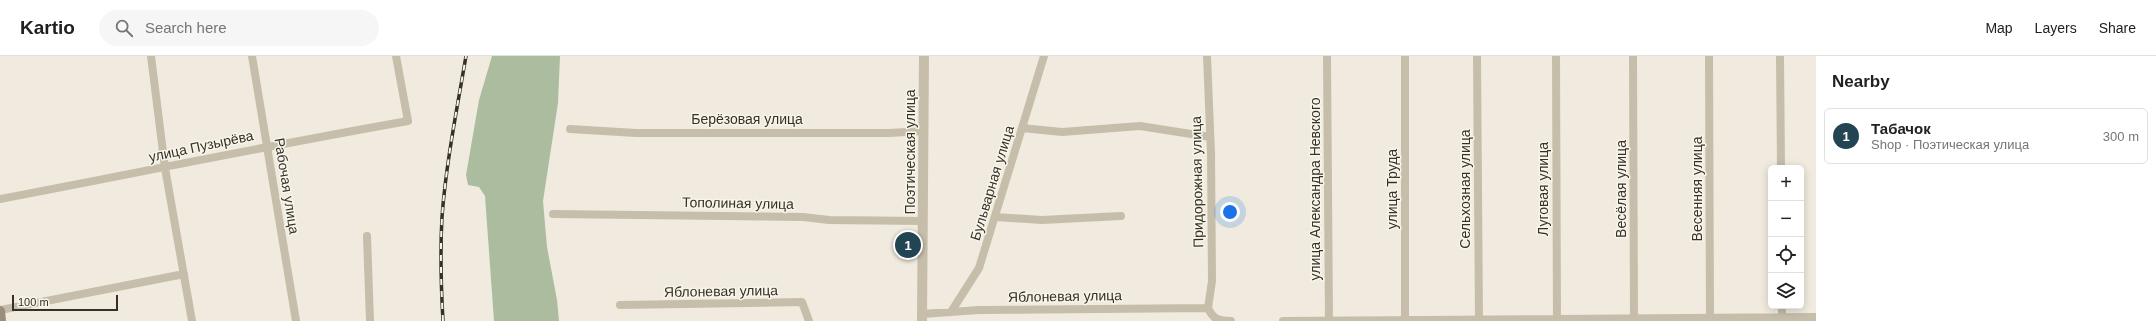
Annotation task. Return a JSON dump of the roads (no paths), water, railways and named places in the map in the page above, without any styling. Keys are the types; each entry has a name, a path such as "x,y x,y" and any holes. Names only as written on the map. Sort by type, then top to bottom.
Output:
{"main road":[{"path":"0,310 0,321"}],"street":[{"path":"151,56 165,168 192,321"},
{"name":"Рабочая улица","path":"252,56 296,321"},
{"name":"улица Пузырёва","path":"0,199 165,168 267,145 408,121 396,56"},
{"name":"Поэтическая улица","path":"922,317 924,56"},
{"name":"Бульварная улица","path":"951,312 979,268 1044,56"},
{"name":"Придорожная улица","path":"1206,56 1210,137 1212,281 1208,308"},
{"name":"улица Александра Невского","path":"1328,56 1329,321"},
{"name":"улица Труда","path":"1404,56 1405,320"},
{"name":"Сельхозная улица","path":"1477,56 1479,320"},
{"name":"Луговая улица","path":"1556,56 1557,320"},
{"name":"Весёлая улица","path":"1633,56 1634,320"},
{"name":"Весенняя улица","path":"1709,56 1710,319"},
{"path":"1780,56 1781,165"},
{"path":"1022,128 1062,132 1140,126 1210,137"},
{"name":"Берёзовая улица","path":"570,129 636,133 889,134 924,131"},
{"name":"Тополиная улица","path":"553,214 787,217 829,220 923,221"},
{"path":"996,216 1042,220 1121,216"},
{"path":"367,236 370,321"},
{"path":"0,310 184,274"},
{"name":"Яблоневая улица","path":"620,305 802,302 809,321"},
{"path":"1208,308 1212,316 1219,321 1231,321"},
{"name":"Яблоневая улица","path":"922,317 951,312 979,310 1208,308"},
{"path":"1782,309 1782,317"},
{"path":"1283,321 1634,320 1816,317"}],"railway":[{"path":"443,321 441,269 442,217 449,156 466,56"}],"place":[{"name":"Табачок","path":"908,245"}]}
